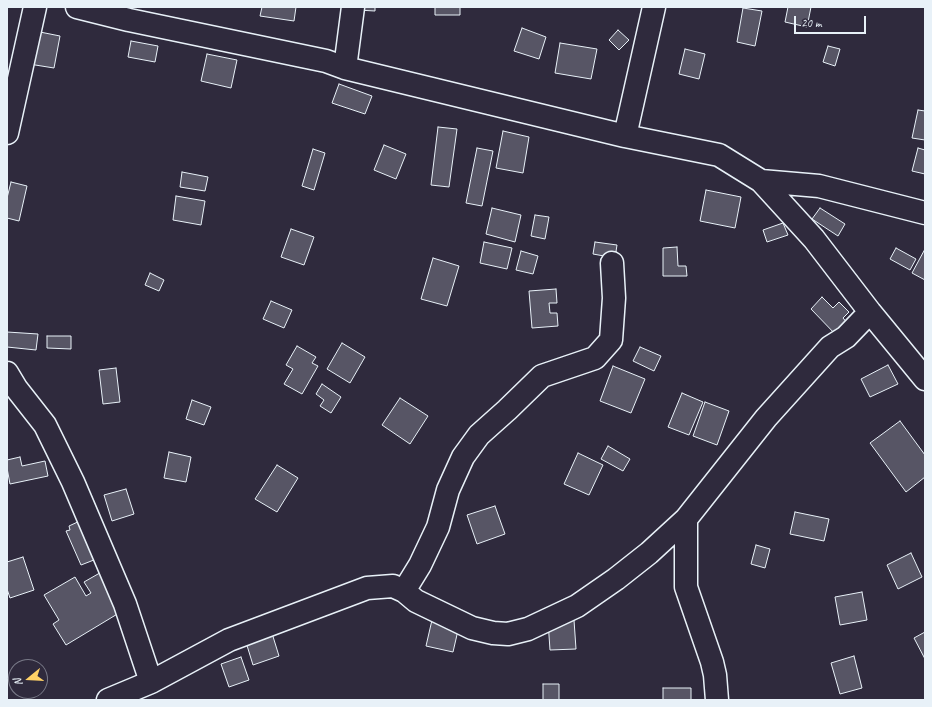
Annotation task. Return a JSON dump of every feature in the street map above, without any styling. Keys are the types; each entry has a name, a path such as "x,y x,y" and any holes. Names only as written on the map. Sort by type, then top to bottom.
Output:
{"street":[{"path":"7,133 34,7"},
{"path":"77,7 129,20 326,61 345,68 625,136 719,155 761,181 814,239 870,312 925,379"},
{"path":"345,68 353,7"},
{"path":"625,136 654,7"},
{"path":"761,181 819,186 925,213"},
{"path":"404,591 420,566 435,534 448,490 464,457 479,434 507,410 542,376 595,358 611,340 614,298 612,263"},
{"path":"108,700 152,682 229,640 367,588 393,586 404,591 416,601 472,628 493,633 508,634 528,629 577,606 616,579 649,553 686,519 766,418 830,347 846,337 870,312"},
{"path":"7,373 16,388 45,426 72,482 125,604 152,682"},
{"path":"686,519 686,588 712,662 715,675 717,700"}],"building":[{"path":"262,7 296,7 294,21 260,16"},
{"path":"357,7 375,7 375,11 357,10"},
{"path":"435,7 460,7 460,15 435,15"},
{"path":"788,7 811,7 807,27 785,22"},
{"path":"743,8 762,11 755,46 737,42"},
{"path":"522,28 546,37 539,59 514,51"},
{"path":"618,30 629,40 619,50 609,40"},
{"path":"35,31 60,36 54,68 29,64"},
{"path":"131,41 158,46 155,62 128,57"},
{"path":"560,43 597,49 591,79 555,73"},
{"path":"828,46 840,49 835,66 823,62"},
{"path":"685,49 705,54 699,79 679,74"},
{"path":"207,54 237,60 231,88 201,81"},
{"path":"339,84 372,96 365,114 332,103"},
{"path":"918,110 925,111 925,140 912,138"},
{"path":"438,127 457,129 449,187 431,185"},
{"path":"503,131 529,137 523,173 496,168"},
{"path":"384,145 406,154 396,179 374,170"},
{"path":"477,148 493,151 482,206 466,203"},
{"path":"918,148 925,150 925,174 912,171"},
{"path":"313,149 325,153 314,190 302,186"},
{"path":"182,172 208,177 205,191 180,187"},
{"path":"11,182 27,186 19,221 7,218 7,198"},
{"path":"706,190 741,197 735,228 700,221"},
{"path":"176,196 205,201 201,225 173,220"},
{"path":"492,208 521,215 515,242 486,234"},
{"path":"820,208 845,224 838,236 812,219"},
{"path":"535,215 549,217 545,239 531,236"},
{"path":"783,223 788,235 767,242 763,230"},
{"path":"291,229 314,237 304,265 281,257"},
{"path":"484,242 512,248 507,269 480,263"},
{"path":"595,242 617,245 615,258 593,254"},
{"path":"677,247 678,266 686,266 687,276 663,276 663,248"},
{"path":"896,248 916,259 910,270 890,259"},
{"path":"925,249 925,280 912,273"},
{"path":"521,251 538,256 533,274 516,270"},
{"path":"433,258 459,266 447,306 421,299"},
{"path":"150,273 164,280 159,291 145,285"},
{"path":"556,289 557,303 549,303 550,313 557,313 558,326 532,328 529,291"},
{"path":"822,297 833,308 839,302 849,312 843,318 849,325 837,336 811,309"},
{"path":"271,301 292,310 284,328 263,319"},
{"path":"7,332 38,334 36,350 7,347"},
{"path":"47,336 71,336 71,349 47,348"},
{"path":"342,343 365,357 350,383 327,369"},
{"path":"297,346 316,357 312,363 318,366 302,394 284,384 293,369 286,365"},
{"path":"640,347 661,356 654,371 633,361"},
{"path":"888,365 898,384 870,397 861,379"},
{"path":"613,366 645,379 631,413 600,401"},
{"path":"116,368 120,402 103,404 99,370"},
{"path":"322,384 341,397 331,413 320,406 324,400 316,394"},
{"path":"682,393 703,402 689,435 668,427"},
{"path":"400,398 428,416 410,444 382,425"},
{"path":"192,400 211,407 204,425 186,419"},
{"path":"705,402 729,411 717,445 693,436"},
{"path":"900,421 925,455 925,477 906,492 870,443"},
{"path":"608,446 630,459 623,471 601,459"},
{"path":"169,452 191,457 186,482 164,478"},
{"path":"578,453 603,465 589,495 564,484"},
{"path":"20,457 22,466 45,461 48,476 10,484 7,460"},
{"path":"277,465 298,478 277,512 255,499"},
{"path":"126,489 134,514 112,521 104,495"},
{"path":"495,506 505,534 477,544 467,515"},
{"path":"795,512 829,519 824,541 790,534"},
{"path":"82,520 99,558 81,565 66,531 70,530 69,526"},
{"path":"756,545 770,549 765,568 751,564"},
{"path":"911,553 922,577 898,589 887,565"},
{"path":"23,557 34,590 10,598 7,589 7,562"},
{"path":"105,570 124,610 66,645 53,624 59,620 44,595 75,577 86,596 91,593 84,582"},
{"path":"862,592 867,620 840,625 835,597"},
{"path":"432,620 459,626 453,652 426,646"},
{"path":"574,620 576,649 550,650 548,621"},
{"path":"271,630 279,656 253,665 245,639"},
{"path":"925,632 925,659 914,638"},
{"path":"854,656 862,688 840,694 831,663"},
{"path":"241,657 249,680 229,687 221,664"},
{"path":"543,684 559,684 559,700 543,700"},
{"path":"663,688 691,688 691,700 663,700"}]}
